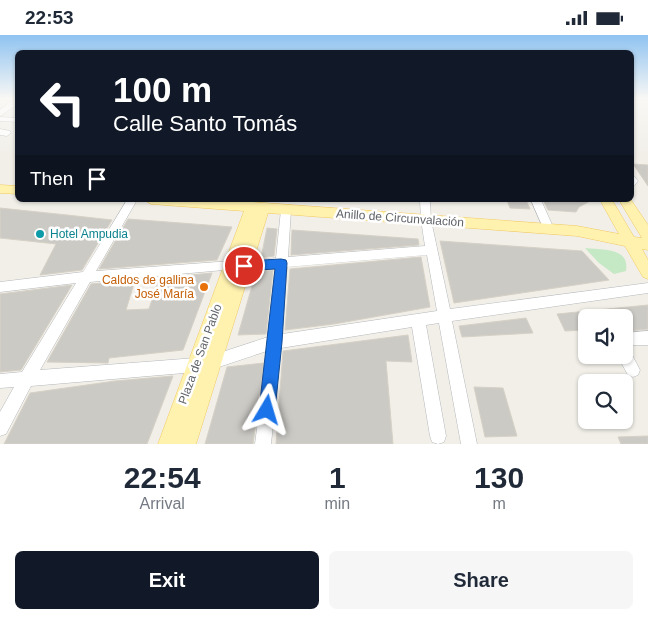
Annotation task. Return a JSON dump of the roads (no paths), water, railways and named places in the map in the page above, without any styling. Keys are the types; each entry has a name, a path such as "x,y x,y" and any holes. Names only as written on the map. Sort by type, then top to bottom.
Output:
{"main road":[{"path":"0,189 15,190"},
{"name":"Anillo de Circunvalación","path":"178,202 577,231 648,245"},
{"path":"607,202 648,273"},
{"path":"626,202 648,236"},
{"path":"186,444 214,361 238,266 257,208"},
{"name":"Plaza de San Pablo","path":"168,444 196,365 238,266"}],"street":[{"path":"0,119 14,120"},
{"path":"2,131 14,120"},
{"path":"0,428 27,378 131,202"},
{"path":"425,202 426,221 469,444"},
{"path":"537,202 549,229"},
{"path":"262,444 275,342 286,210"},
{"path":"0,287 86,277 432,250"},
{"path":"0,381 196,365 275,342 444,315 648,287"},
{"path":"418,320 438,435"},
{"path":"633,338 648,337"},
{"path":"630,364 633,370"}],"place":[{"name":"Hotel Ampudia","path":"40,234"},
{"name":"Caldos de gallina José María","path":"204,287"}]}
